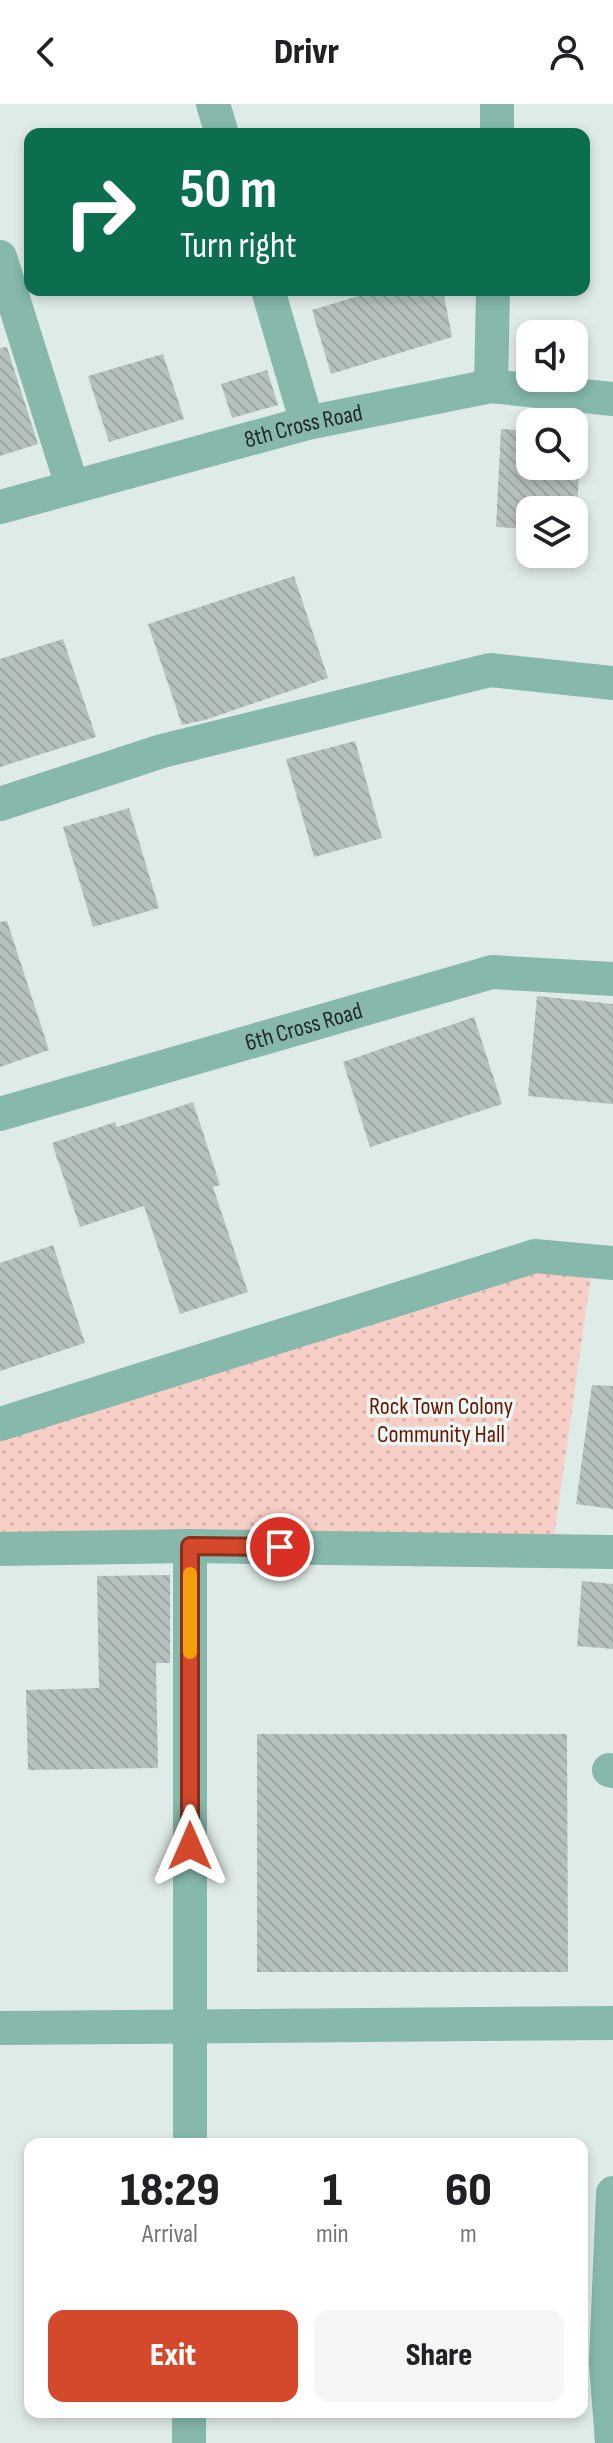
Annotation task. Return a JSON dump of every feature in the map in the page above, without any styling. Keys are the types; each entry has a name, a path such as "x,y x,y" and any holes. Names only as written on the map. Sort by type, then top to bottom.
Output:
{"street":[{"path":"213,104 220,128"},
{"path":"497,104 497,128"},
{"path":"0,257 72,486"},
{"path":"270,296 307,423"},
{"path":"491,386 493,296"},
{"name":"8th Cross Road","path":"0,507 307,423 491,386 613,399"},
{"path":"0,804 162,751 490,670 613,683"},
{"name":"6th Cross Road","path":"0,1114 492,972 613,979"},
{"path":"0,1424 535,1256 613,1263"},
{"path":"190,1546 190,2138"},
{"path":"0,1549 190,1546 613,1552"},
{"path":"0,2028 613,2023"},
{"path":"612,2443 606,2363 613,2193"},
{"path":"189,2418 189,2443"}],"green space":[{"name":"Rock Town Colony Community Hall","path":"535,1256 593,1261 552,1550 0,1549 0,1424"}],"building":[{"path":"358,296 444,296 452,337 331,374 312,310"},
{"path":"7,347 38,444 0,456 0,348"},
{"path":"163,354 184,419 109,442 88,376"},
{"path":"267,370 278,405 232,418 221,384"},
{"path":"501,429 516,430 516,480 579,480 578,496 516,496 516,528 496,527"},
{"path":"294,576 328,678 182,725 148,624"},
{"path":"63,639 96,737 0,767 0,659"},
{"path":"355,741 382,838 314,857 286,759"},
{"path":"129,808 159,908 93,927 63,827"},
{"path":"7,921 49,1050 0,1067 0,922"},
{"path":"537,996 613,1004 613,1104 528,1096"},
{"path":"474,1017 502,1104 370,1147 343,1062"},
{"path":"193,1102 220,1185 213,1187 248,1292 180,1314 144,1206 80,1227 52,1143 115,1122 117,1127"},
{"path":"53,1245 85,1343 0,1371 0,1263"},
{"path":"592,1385 613,1386 613,1509 576,1504"},
{"path":"170,1575 170,1663 156,1663 158,1768 28,1770 26,1690 99,1688 97,1576"},
{"path":"582,1581 613,1584 613,1649 577,1646"},
{"path":"257,1734 567,1734 568,1972 257,1972"}],"slow traffic":[{"path":"190,1574 190,1652"}],"route":[{"path":"190,1846 190,1546 280,1547"}]}
